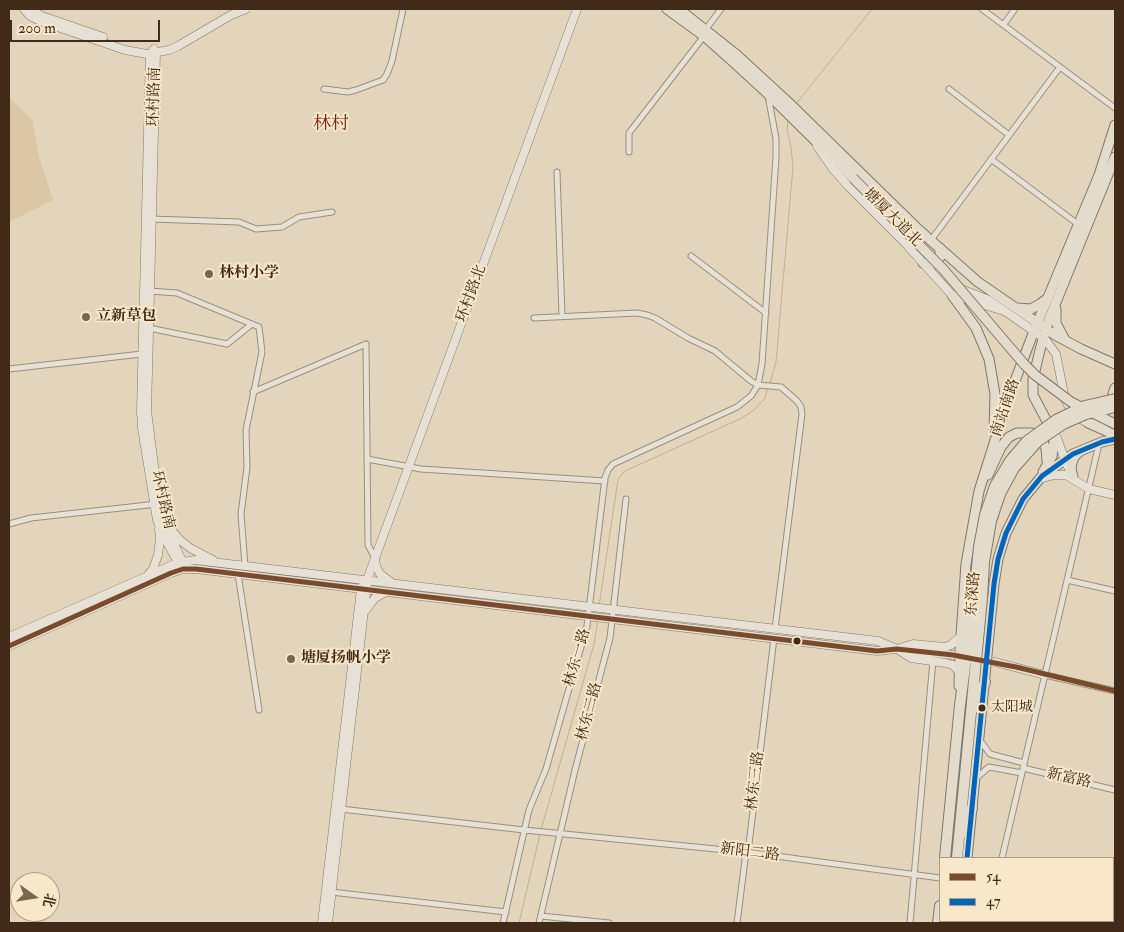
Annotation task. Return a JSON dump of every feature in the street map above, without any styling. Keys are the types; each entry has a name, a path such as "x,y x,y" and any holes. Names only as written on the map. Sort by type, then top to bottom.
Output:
{"highway":[{"name":"东深路","path":"957,857 970,721 978,598 979,547 985,515 995,486 1010,461 1027,441 1056,420 1085,406 1115,400"},
{"name":"东深路","path":"945,857 960,705 991,521 1000,494 1014,468 1038,441 1063,424 1086,414 1115,407"},
{"path":"970,721 985,682"},
{"path":"958,847 972,808"}],"main road":[{"path":"24,9 30,16 40,21 125,50 153,52 178,46 246,9"},
{"path":"31,9 42,16 127,46 153,52 177,41 233,9"},
{"name":"环村路北","path":"364,589 577,9"},
{"name":"塘厦大道北","path":"667,9 705,33 768,93 808,121 931,240 978,282 1012,306 1040,330 1115,364"},
{"name":"塘厦大道北","path":"679,9 787,107 810,137 943,269 1035,375 1071,402 1115,424"},
{"name":"环村路南","path":"153,52 152,219 142,354 142,428 160,519 181,564"},
{"name":"环村路南","path":"153,52 147,291 147,411 157,504"},
{"name":"南站南路","path":"1052,431 1037,404 1032,389 1040,330 1050,296 1104,162 1115,125"},
{"path":"810,137 841,178 923,262 952,295 971,320 980,336 987,350 992,368 995,394 995,417 987,461"},
{"name":"南站南路","path":"960,705 960,636 966,564 973,518 987,461 1006,405 1040,330 1056,304 1115,158"},
{"path":"923,262 930,265 937,262 940,256 940,248"},
{"path":"939,280 984,297 1004,311 1040,330 1056,354 1065,399 1071,411 1081,420 1115,435"},
{"path":"952,295 1004,311"},
{"path":"1012,306 1020,309 1031,309 1050,296"},
{"path":"1056,304 1056,323 1067,342"},
{"path":"1115,388 1112,397 1115,407"},
{"path":"1088,423 1115,424"},
{"path":"1052,431 1057,438 1064,459 1075,478"},
{"path":"1038,480 1053,449 1052,431"},
{"path":"973,518 996,455 1009,437 1022,432 1038,436 1044,443 1047,453 1045,468"},
{"path":"967,857 994,584 1001,548 1017,508 1038,480 1064,459 1081,450 1115,440"},
{"path":"1075,478 1071,470 1072,463 1074,457 1081,450"},
{"path":"1038,480 1059,474 1075,478 1089,489 1115,495"},
{"path":"160,519 190,548 225,564"},
{"path":"144,577 153,569 158,555 160,519"},
{"path":"375,558 380,574 393,583"},
{"path":"9,637 144,577 195,560 878,641 897,649 911,658 932,660 953,666 959,672"},
{"path":"181,564 196,569 877,651 897,649 913,644 945,647 952,644 960,636"},
{"path":"9,646 168,574 181,564"},
{"path":"343,586 356,597 358,610"},
{"path":"322,923 358,610 364,589"},
{"path":"328,923 363,617 364,589"},
{"path":"363,617 371,601 386,592"},
{"path":"897,649 953,655"},
{"path":"995,662 1045,675"}],"street":[{"path":"324,89 348,92 383,80 392,61 403,9"},
{"path":"629,152 629,133 721,9"},
{"path":"982,9 1115,108"},
{"path":"1004,24 1015,9"},
{"path":"931,240 1060,67"},
{"path":"949,89 1010,134"},
{"path":"758,384 762,364 776,157 776,140 768,93"},
{"path":"991,159 1079,225"},
{"path":"557,172 562,316"},
{"path":"152,219 239,222 256,229 282,227 299,217 332,212"},
{"path":"690,256 766,313"},
{"path":"147,291 177,293 259,327 262,352 246,430 247,467 241,514 245,566"},
{"path":"534,318 637,314 655,318 688,338 715,351 751,381 765,386 785,389 797,401 801,407 802,414 776,629"},
{"path":"148,328 228,344 252,324"},
{"path":"253,392 366,344 368,545 375,558"},
{"path":"9,369 142,354"},
{"name":"林东一路","path":"503,923 532,799 546,769 587,626 592,616 604,481 608,470 613,464 737,407 751,396 758,384"},
{"path":"1002,857 1100,443"},
{"path":"367,459 431,470 604,481"},
{"name":"林东二路","path":"539,923 610,638 610,609 626,499"},
{"path":"9,524 31,518 157,504"},
{"path":"238,574 259,710"},
{"path":"1068,580 1115,591"},
{"name":"林东三路","path":"737,923 774,638"},
{"path":"910,923 932,660"},
{"path":"1045,675 1115,691"},
{"path":"979,739 986,750 994,756 1023,768"},
{"path":"975,779 984,770 992,766 1023,768"},
{"name":"新富路","path":"1023,768 1115,790"},
{"name":"新阳二路","path":"341,809 560,834 746,852 939,878"},
{"path":"331,892 506,912"},
{"path":"541,916 609,923"}],"shaded area":[{"path":"9,97 33,121 39,157 53,200 9,222"}],"waterway":[{"path":"796,104 872,9"},
{"path":"770,384 776,362 793,167 787,129 788,118"},
{"path":"599,606 618,479 625,471 742,418 754,410 765,398 768,388"},
{"path":"541,830 594,644 598,620"},
{"path":"519,923 540,834"}],"transit line":[{"name":"47","path":"967,857 994,584 998,559 1006,533 1023,499 1042,476 1073,454 1102,442 1115,439"},
{"name":"54","path":"9,646 171,573 183,569 196,569 877,651 897,649 953,655 1016,667 1115,691"}],"place":[{"name":"林村小学","path":"209,274"},
{"name":"立新草包","path":"86,317"},
{"name":"塘厦扬帆小学","path":"291,659"},
{"name":"太阳城","path":"982,708"}],"district":[{"name":"林村","path":"331,125"}]}
